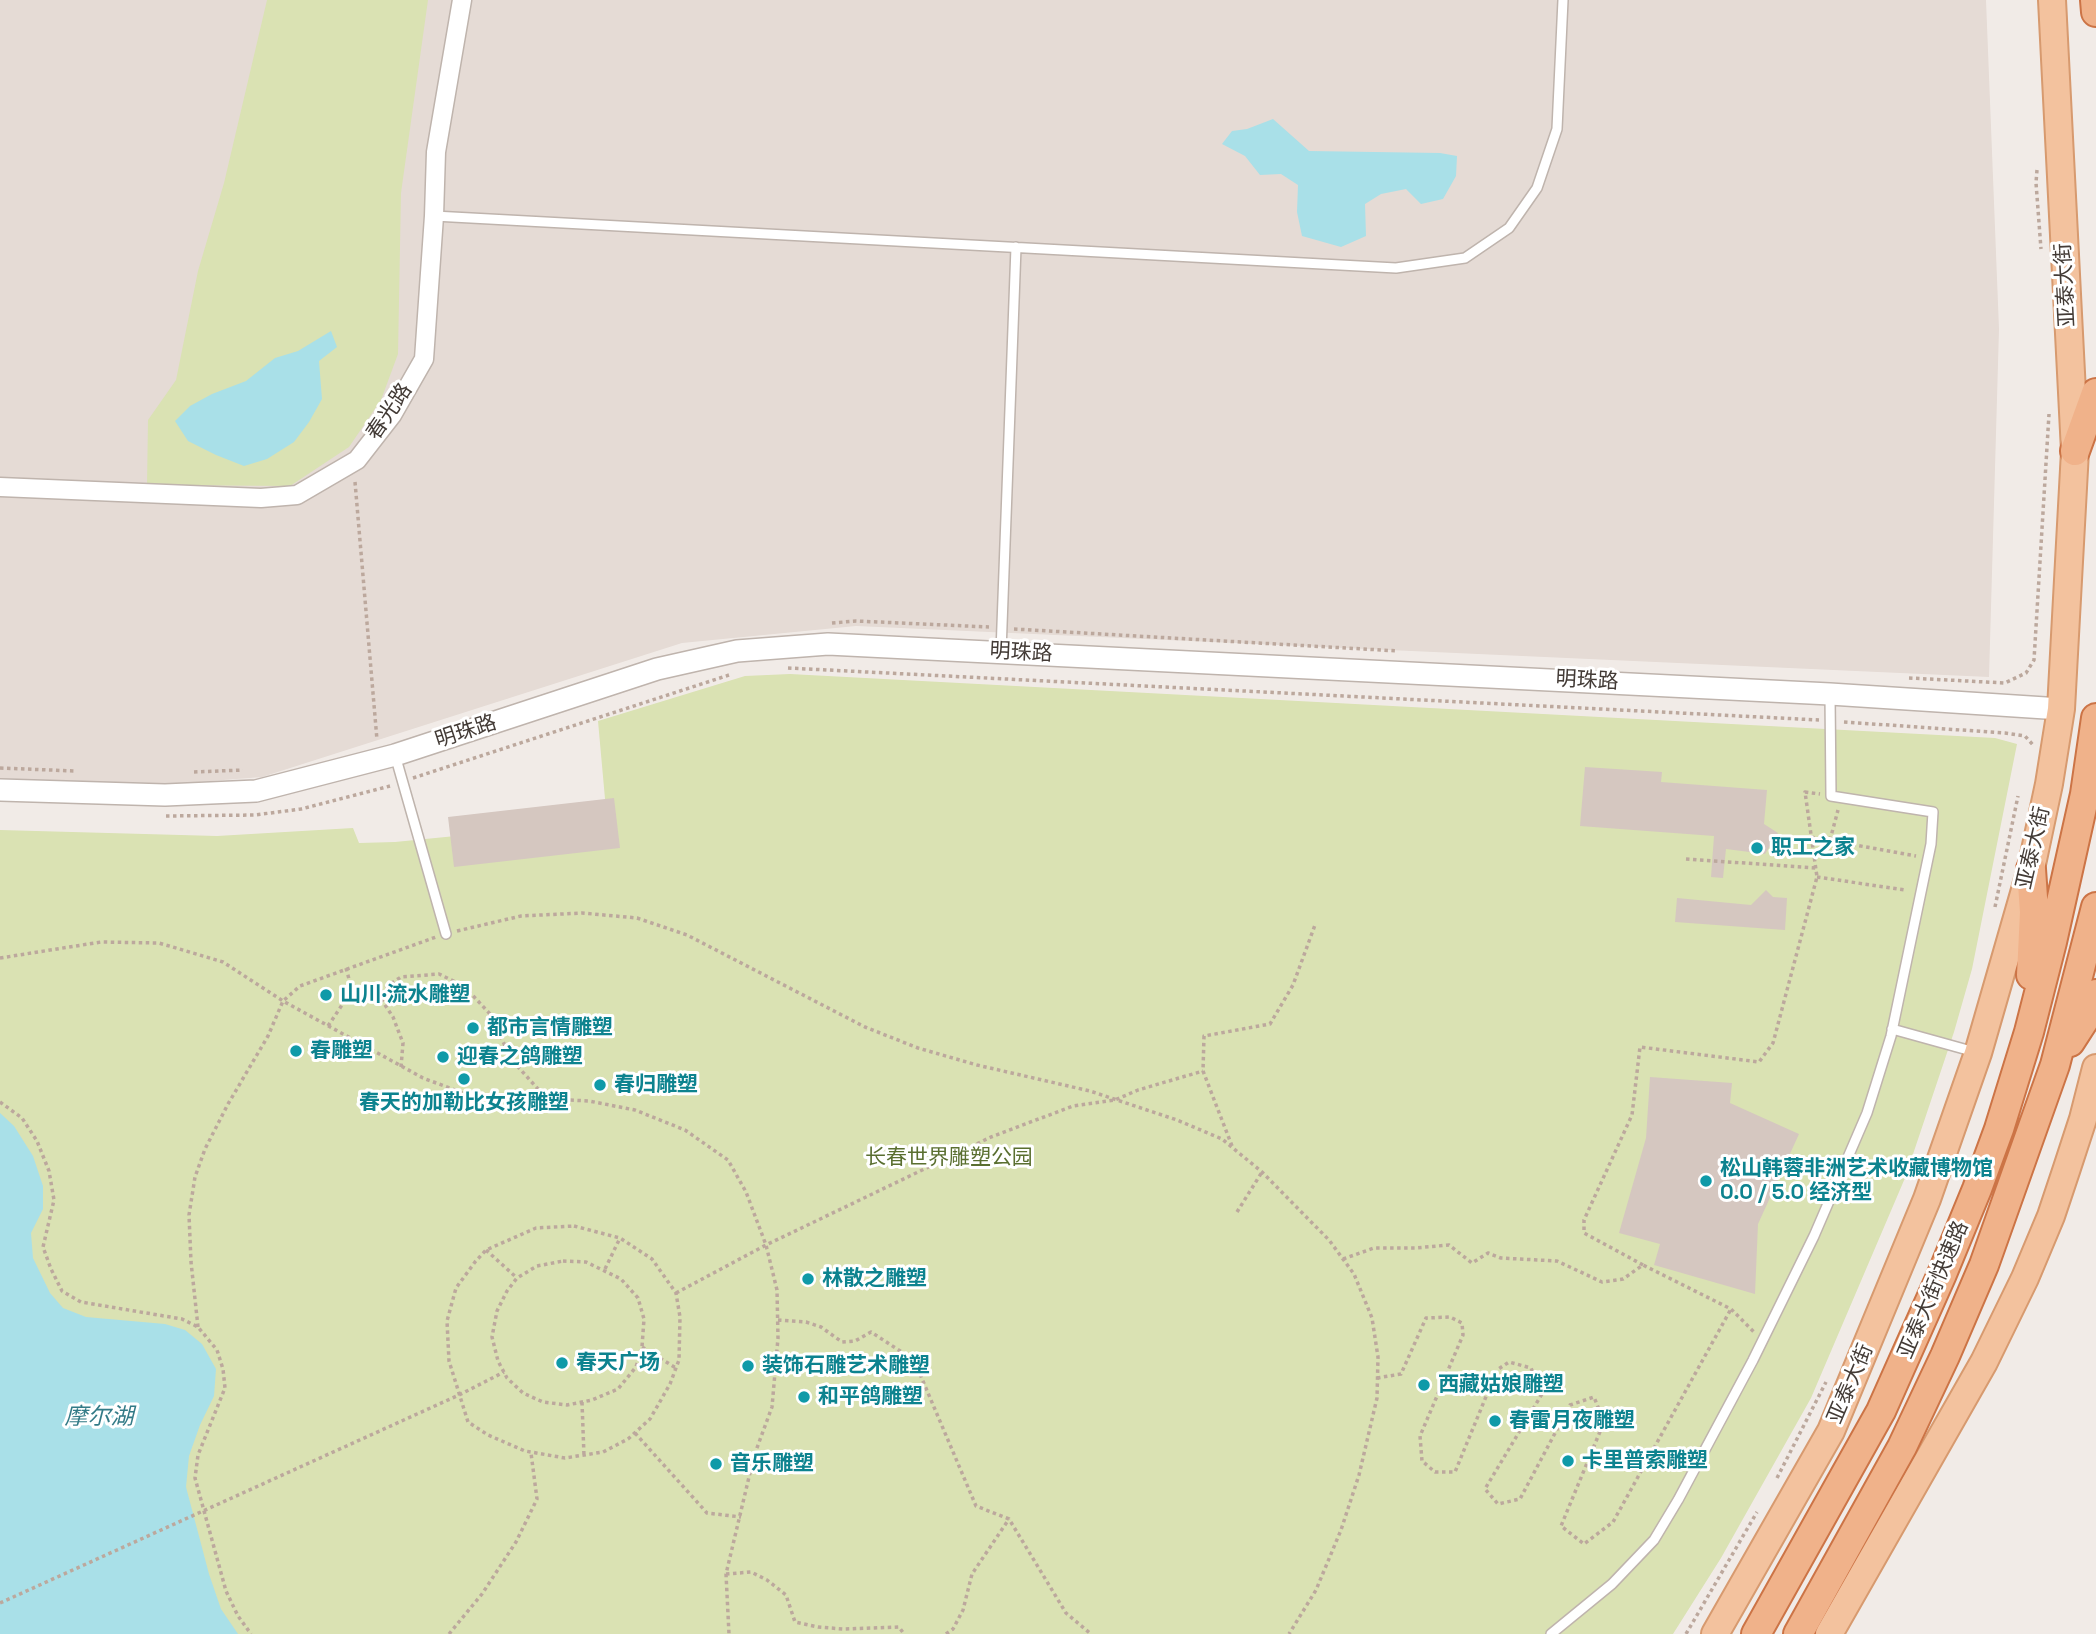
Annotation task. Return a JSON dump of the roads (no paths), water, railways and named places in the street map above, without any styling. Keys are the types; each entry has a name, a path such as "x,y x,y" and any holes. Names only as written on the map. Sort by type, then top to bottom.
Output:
{"highway":[{"path":"2095,0 2096,12"},
{"path":"2075,451 2096,393"},
{"name":"亚泰大街快速路","path":"1756,1634 1881,1411 1942,1274 1999,1129 2029,1032 2085,794 2096,718"},
{"path":"2029,1032 2034,912 2031,869"},
{"name":"亚泰大街快速路","path":"1798,1634 1902,1447 1950,1345 1989,1252 2055,1065 2096,907"},
{"path":"2055,1065 2088,1014 2096,994"}],"main road":[{"name":"亚泰大街","path":"1715,1634 1831,1431 1927,1199 1978,1053 2031,869 2049,784 2061,709 2075,451 2052,0"},
{"path":"1829,1634 1984,1362 2020,1290 2051,1216 2083,1119 2096,1068"}],"street":[{"name":"春光路","path":"0,487 261,498 297,495 353,463 392,415 424,359 436,152 463,0"},
{"name":"明珠路","path":"0,790 164,795 256,791 391,747 657,669 737,651 828,644 1830,694 2061,709"}],"lane":[{"path":"434,216 1396,268 1465,258 1509,228 1536,188 1557,129 1563,0"},
{"path":"1001,652 1016,247"},
{"path":"1551,1634 1612,1584 1654,1540 1678,1500 1763,1341 1814,1236 1867,1113 1892,1029 1928,858 1933,812 1831,796 1830,694"},
{"path":"391,747 446,933"},
{"path":"1892,1029 1978,1053"}],"water":[{"path":"1273,119 1309,151 1440,153 1457,156 1456,176 1443,199 1421,204 1406,189 1381,194 1365,204 1366,236 1341,247 1302,236 1297,212 1298,185 1281,174 1260,175 1245,156 1222,144 1232,131 1247,129"},
{"path":"331,331 337,347 319,361 322,399 294,442 267,459 244,466 188,441 175,421 190,406 246,381 275,358 298,351"},
{"name":"摩尔湖","path":"0,1113 14,1126 33,1156 43,1186 43,1209 31,1233 33,1258 50,1293 63,1308 86,1317 165,1324 185,1330 202,1344 216,1369 214,1396 189,1456 186,1487 221,1609 238,1634 0,1634"}],"place":[{"name":"职工之家","path":"1757,848"},
{"name":"山川·流水雕塑","path":"326,995"},
{"name":"都市言情雕塑","path":"473,1028"},
{"name":"春雕塑","path":"296,1051"},
{"name":"迎春之鸽雕塑","path":"443,1057"},
{"name":"春天的加勒比女孩雕塑","path":"464,1079"},
{"name":"春归雕塑","path":"600,1085"},
{"name":"松山韩蓉非洲艺术收藏博物馆 0.0 / 5.0 经济型","path":"1706,1181"},
{"name":"林散之雕塑","path":"808,1279"},
{"name":"春天广场","path":"562,1363"},
{"name":"装饰石雕艺术雕塑","path":"748,1366"},
{"name":"西藏姑娘雕塑","path":"1424,1385"},
{"name":"和平鸽雕塑","path":"804,1397"},
{"name":"春雷月夜雕塑","path":"1495,1421"},
{"name":"卡里普索雕塑","path":"1568,1461"},
{"name":"音乐雕塑","path":"716,1464"}],"park label":[{"name":"长春世界雕塑公园","path":"949,1158"}]}
